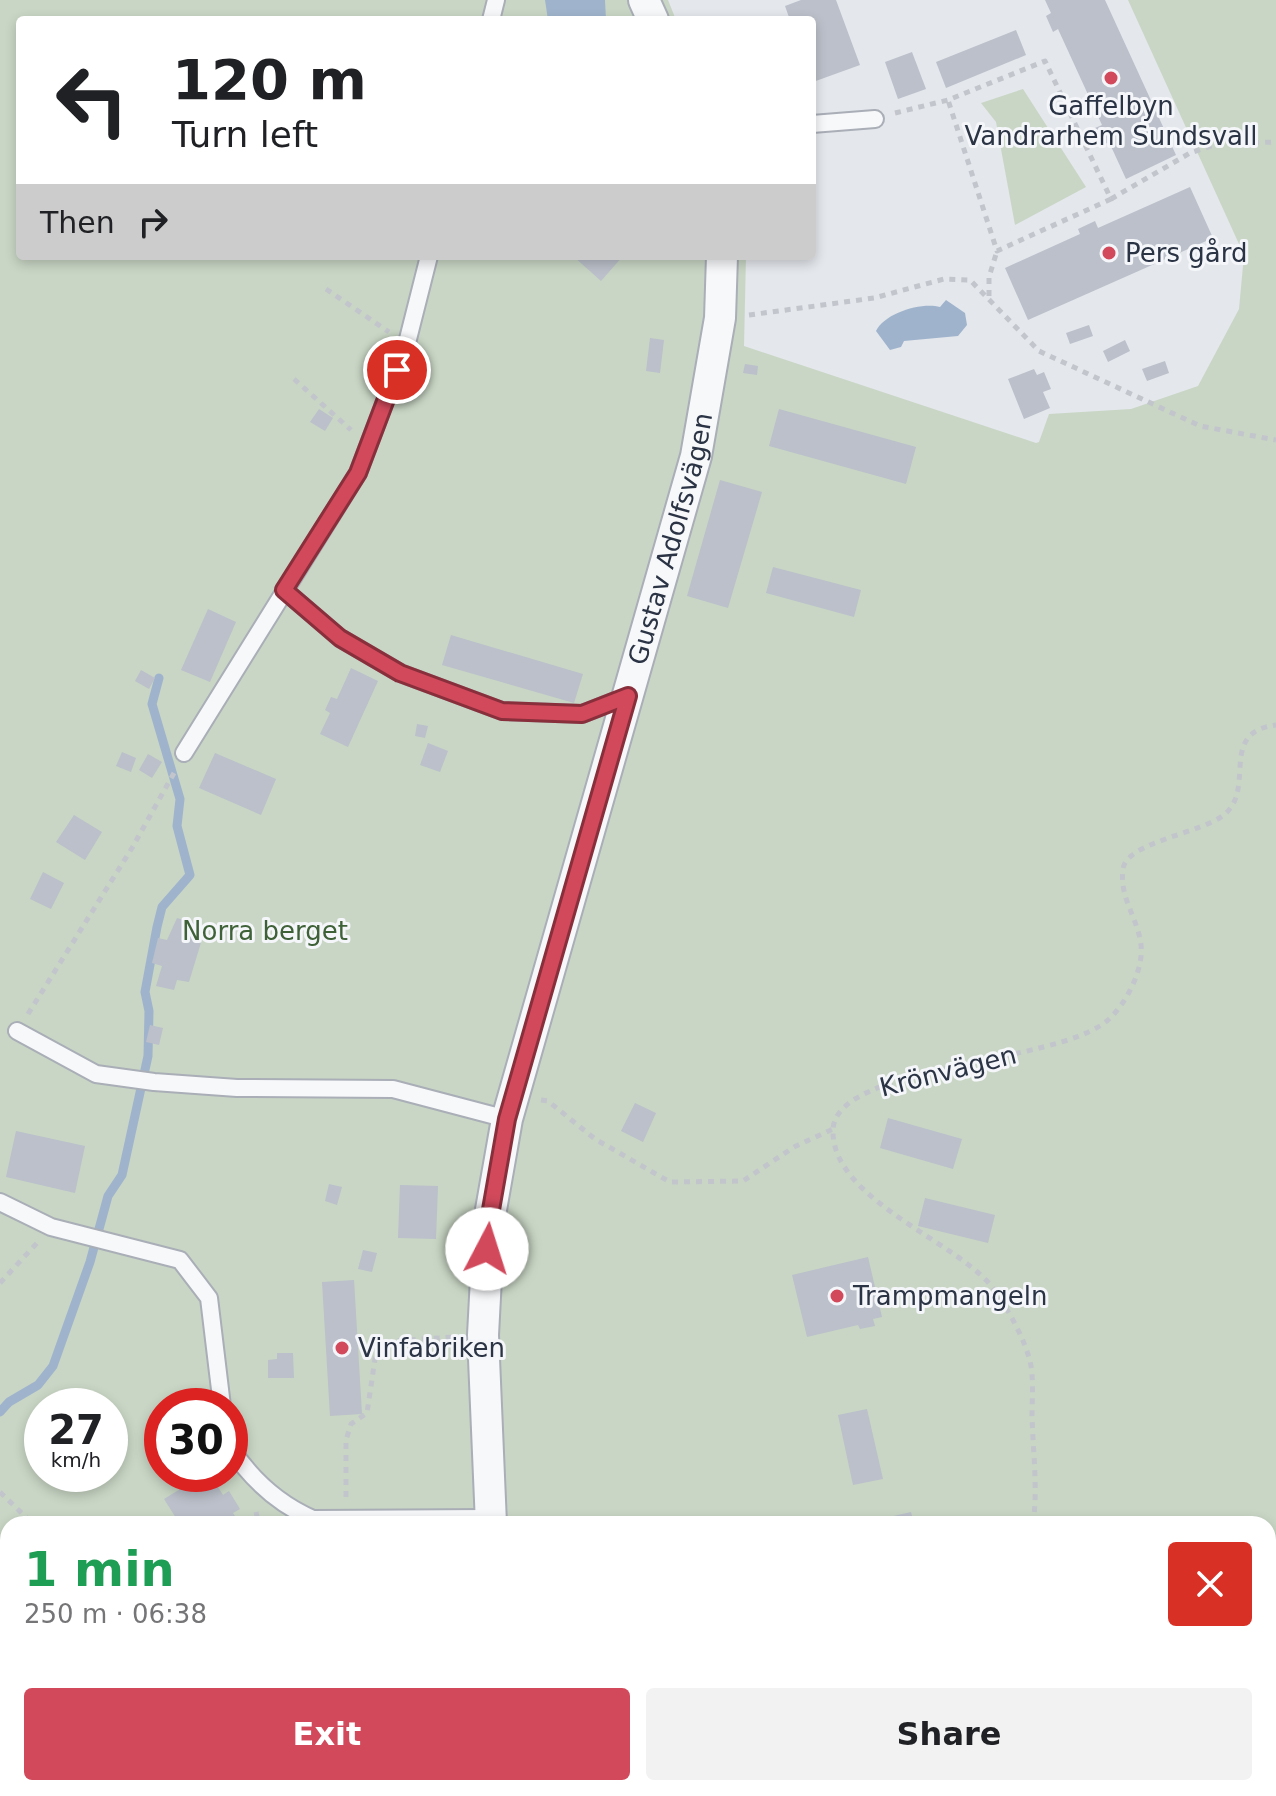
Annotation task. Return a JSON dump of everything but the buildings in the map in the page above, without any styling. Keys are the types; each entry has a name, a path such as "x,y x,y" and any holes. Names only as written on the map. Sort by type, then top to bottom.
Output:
{"street":[{"name":"Gustav Adolfsvägen","path":"491,1516 483,1335 489,1221 511,1107 696,456 720,318 722,260"}],"lane":[{"path":"816,124 875,119"},
{"path":"184,753 358,473 407,343 428,260"},
{"path":"284,590 340,638 400,673 502,711 582,714 628,696"},
{"path":"17,1031 96,1074 237,1088 393,1089 511,1107"},
{"path":"0,1202 51,1227 180,1260 209,1298 220,1388"},
{"path":"248,1472 287,1508 306,1516"}],"path":[{"path":"875,119 948,100 1045,61 1111,199"},
{"path":"948,100 997,251 989,296"},
{"path":"997,251 1111,199 1190,153 1217,144 1276,142"},
{"path":"720,318 874,298 944,279 970,280 989,296 1039,351 1200,426 1276,440"},
{"path":"326,289 407,343"},
{"path":"294,379 346,424 367,449"},
{"name":"Krönvägen","path":"833,1129 836,1115 868,1091 911,1075 999,1059 1079,1039 1109,1019 1139,971 1141,944 1122,888 1123,866 1135,850 1180,836 1223,816 1237,801 1240,752 1248,738 1276,725"},
{"path":"17,1031 161,797"},
{"path":"511,1107 548,1101 595,1139 670,1182 743,1181 794,1147 833,1129 835,1150 853,1176 907,1226 983,1276 1012,1321 1030,1363 1037,1498 1034,1516"},
{"path":"0,1283 51,1227"},
{"path":"346,1516 346,1440 351,1424 367,1413 376,1352 392,1341 483,1335"},
{"path":"0,1492 25,1516"}],"green space":[{"name":"Norra berget","path":"0,0 668,0 674,16 16,16 16,260 746,260 744,346 1036,443 1049,414 1131,409 1198,386 1239,309 1244,255 1128,0 1276,0 1276,1516 0,1516"},
{"path":"1023,89 1086,187 1015,225 996,122 981,103"}],"water":[{"path":"545,0 605,0 606,16 547,16"},
{"path":"946,300 965,313 967,325 958,336 904,341 901,347 890,350 876,331 887,319 904,310 923,306 940,307"}],"waterway":[{"path":"0,1412 9,1402 38,1385 53,1366 90,1262 108,1196 122,1175 148,1056 149,1011 145,992 157,927 162,907 190,875 177,826 180,799 152,704 159,678"}],"place":[{"name":"Gaffelbyn Vandrarhem Sundsvall","path":"1111,78"},
{"name":"Pers gård","path":"1109,253"},
{"name":"Trampmangeln","path":"837,1296"},
{"name":"Vinfabriken","path":"342,1348"}],"route":[{"path":"397,370 358,473 284,590 340,638 400,673 502,711 582,714 628,696 507,1119 487,1249"}]}
